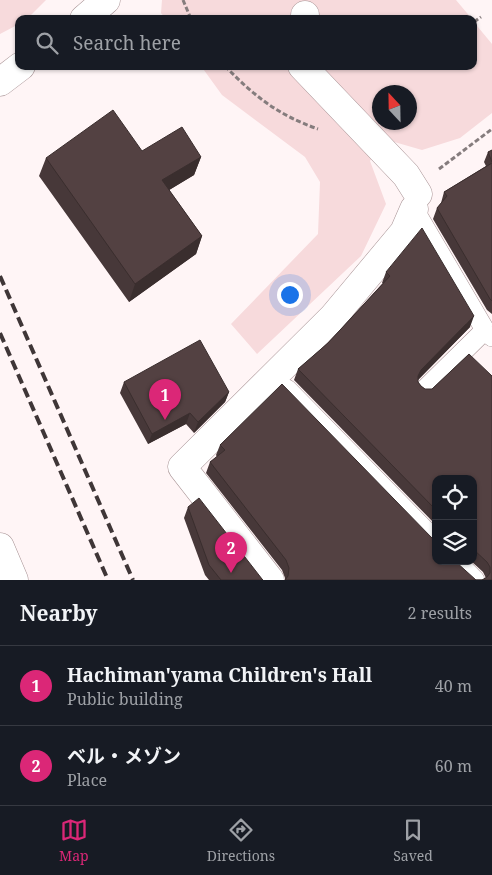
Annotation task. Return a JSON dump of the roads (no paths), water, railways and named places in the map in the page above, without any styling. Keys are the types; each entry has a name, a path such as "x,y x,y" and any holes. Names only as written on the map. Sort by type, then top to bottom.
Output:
{"street":[{"path":"89,15 106,0"},
{"path":"0,82 16,70"},
{"path":"270,580 182,468 333,317 404,232 416,202 406,175 306,70"},
{"path":"0,547 14,580"}],"lane":[{"path":"416,202 489,333 425,389"},
{"path":"287,389 432,537"},
{"path":"460,565 475,580"}],"railway":[{"path":"0,276 133,580"},
{"path":"0,333 108,580"}],"place":[{"name":"Hachiman'yama Children's Hall","path":"165,420"},
{"name":"ベル・メゾン","path":"231,573"}]}
